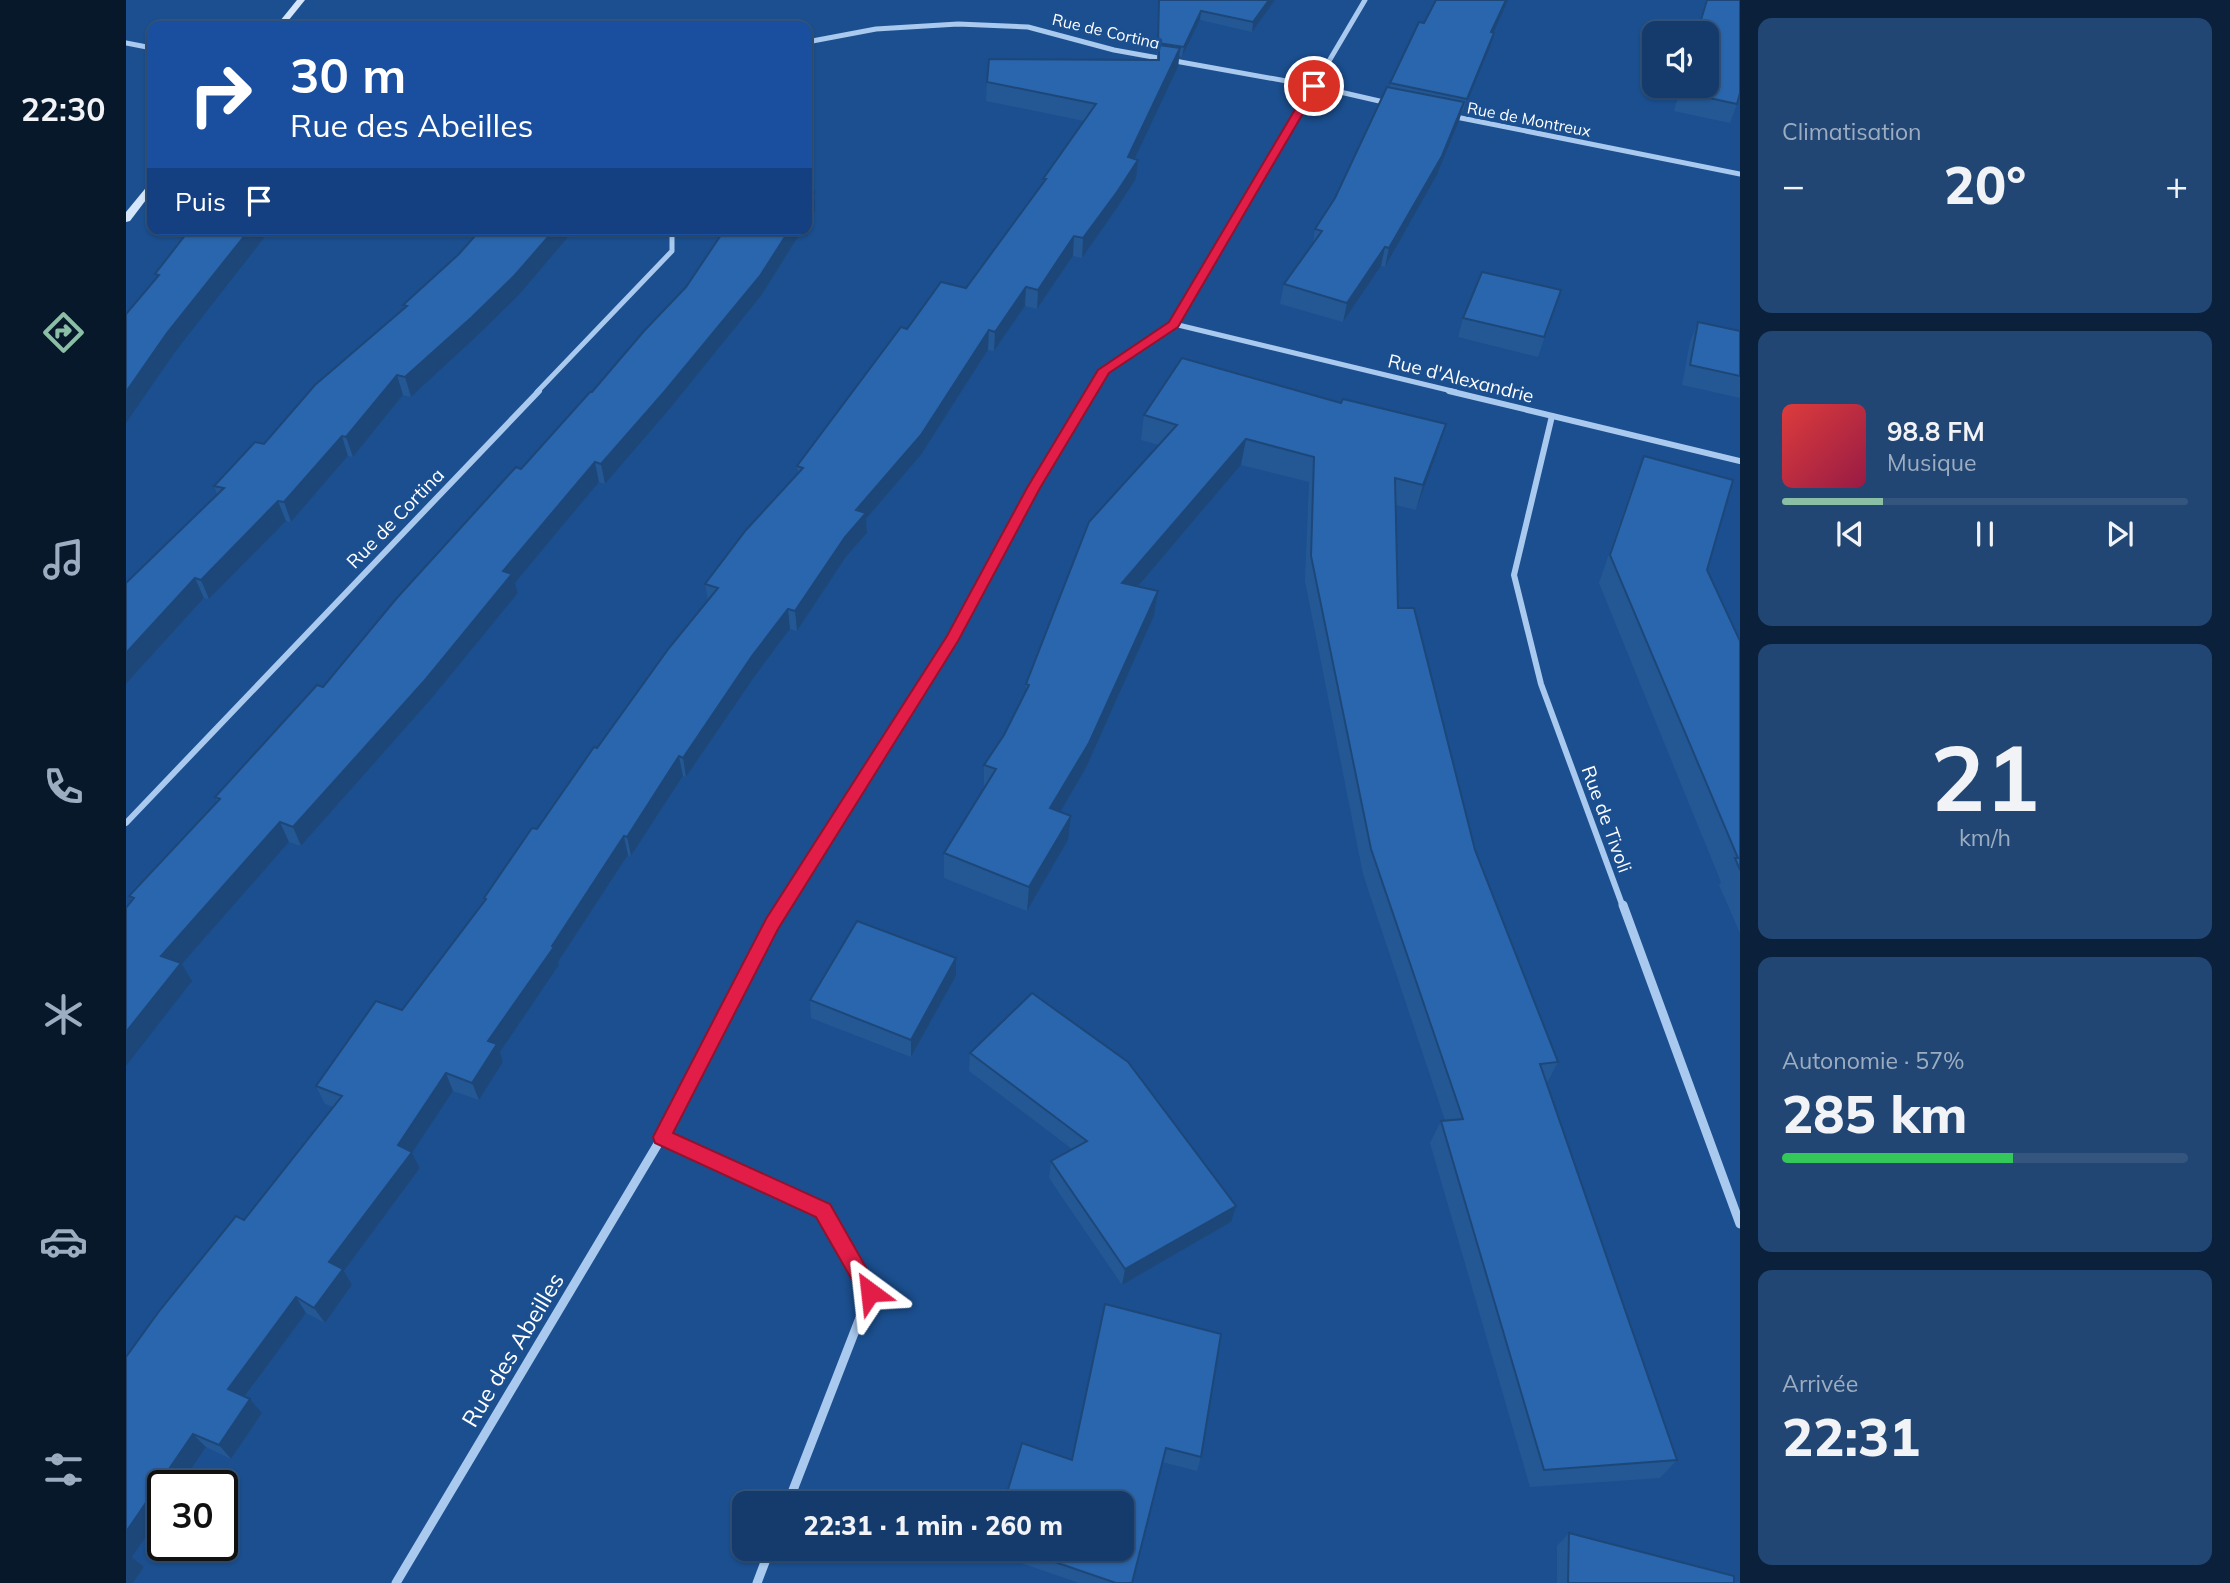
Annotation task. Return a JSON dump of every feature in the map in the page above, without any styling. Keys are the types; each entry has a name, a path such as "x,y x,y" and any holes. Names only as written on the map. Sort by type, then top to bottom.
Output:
{"street":[{"path":"284,21 301,0"},
{"name":"Rue des Abeilles","path":"396,1583 662,1137 772,924 953,638 1033,488 1104,370 1174,324 1365,0"},
{"name":"Rue de Cortina","path":"812,41 876,29 958,24 1028,27 1114,50 1314,86"},
{"path":"126,43 147,47"},
{"path":"1314,86 1400,106"},
{"name":"Rue de Montreux","path":"1441,114 1740,174"},
{"path":"126,219 147,192"},
{"name":"Rue de Cortina","path":"126,823 672,251 672,235"},
{"name":"Rue d'Alexandrie","path":"1174,324 1740,461"},
{"name":"Rue de Tivoli","path":"1552,416 1514,575 1541,684 1740,1224"},
{"path":"662,1137 823,1211 870,1292 793,1491"},
{"path":"757,1583 765,1561"}],"building":[{"path":"1159,0 1269,0 1253,22 1201,11 1184,47 1158,43"},
{"path":"1436,0 1506,0 1491,32 1494,33 1467,99 1390,83 1419,22 1424,23"},
{"path":"1707,0 1740,0 1740,93 1737,104 1709,98 1719,98 1719,21 1701,21"},
{"path":"1159,45 1180,48 1128,157 1138,160 1117,192 1083,238 1074,236 1038,290 1026,287 995,332 989,330 921,435 856,510 866,513 845,537 795,611 788,609 752,656 683,758 679,756 627,837 624,836 552,946 554,947 488,1041 497,1044 472,1083 446,1073 398,1145 412,1152 329,1262 343,1269 314,1308 296,1297 228,1389 250,1399 219,1445 193,1434 168,1470 147,1470 147,1501 126,1532 126,1357 160,1310 236,1216 244,1220 342,1096 316,1086 376,1001 402,1010 486,899 484,898 532,828 537,829 594,747 597,748 669,648 718,588 705,584 746,530 803,468 797,466 901,327 907,329 941,282 966,288 1046,179 1043,179 1096,104 987,82 989,59 1159,60"},
{"path":"1387,87 1464,102 1442,156 1389,248 1385,247 1347,303 1284,284 1322,231 1315,229 1335,198"},
{"path":"185,235 245,235 167,333 126,392 126,314 159,275 155,274"},
{"path":"476,235 550,235 515,275 472,317 405,377 397,375 346,437 342,436 284,502 278,501 201,580 195,578 126,653 126,583 224,488 214,486 255,442 264,444 315,385 407,306 403,305"},
{"path":"721,235 786,235 760,276 665,391 601,464 595,462 503,571 512,574 426,679 293,827 280,822 161,956 181,963 126,1032 126,908 134,898 129,896 220,799 215,797 317,685 323,687 396,599 516,467 521,469 686,287"},
{"path":"1482,272 1561,290 1544,337 1463,318"},
{"path":"1698,322 1740,331 1740,376 1690,365"},
{"path":"1182,358 1341,403 1343,399 1446,424 1423,485 1395,478 1398,608 1414,608 1475,850 1558,1062 1540,1064 1677,1460 1544,1470 1441,1121 1463,1119 1371,849 1311,556 1314,457 1246,439 1122,583 1158,591 1089,743 1050,808 1071,816 1029,887 944,853 996,769 984,765 1004,735 1029,685 1026,684 1089,522 1177,425 1144,415"},
{"path":"1644,456 1733,480 1707,570 1740,641 1740,870 1735,858 1738,858 1610,555"},
{"path":"857,921 956,958 911,1040 810,1000"},
{"path":"1032,993 1128,1062 1236,1206 1125,1269 1051,1161 1087,1141 970,1053"},
{"path":"1105,1304 1221,1334 1201,1457 1166,1448 1132,1583 1116,1583 1052,1561 1134,1561 1134,1491 1008,1491 1022,1443 1072,1460"},
{"path":"1569,1533 1734,1576 1734,1583 1568,1583"}],"route":[{"path":"870,1292 823,1211 662,1137 772,924 953,638 1033,488 1104,370 1174,324 1314,86"}]}
